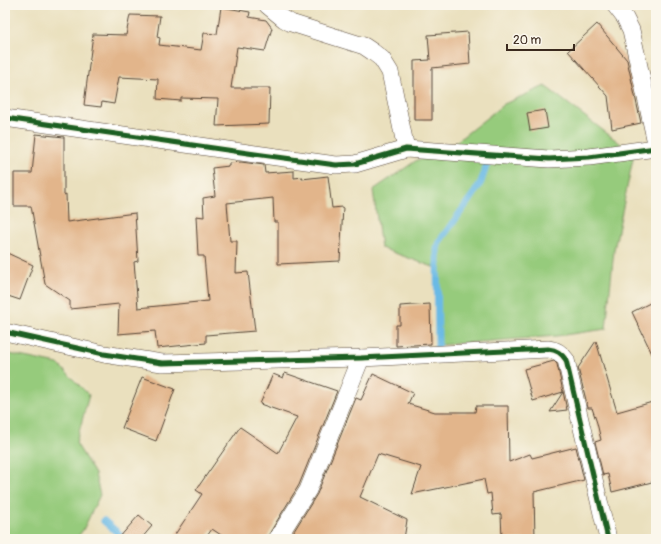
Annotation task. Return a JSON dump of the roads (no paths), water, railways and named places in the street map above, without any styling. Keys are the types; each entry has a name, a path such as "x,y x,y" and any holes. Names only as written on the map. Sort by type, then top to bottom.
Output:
{"street":[{"path":"267,5 290,23 364,46 382,59 390,72 406,149"},
{"path":"615,5 625,18 631,30 656,144"},
{"path":"5,118 336,165 355,164 406,149 549,158 589,157 656,148"},
{"path":"5,332 104,354 162,363 361,358 548,348 555,349 562,354 566,360 608,539"},
{"path":"277,539 308,490 361,358"}],"waterway":[{"path":"437,350 437,249 439,242 481,182 490,155"},
{"path":"104,521 125,539"}]}
